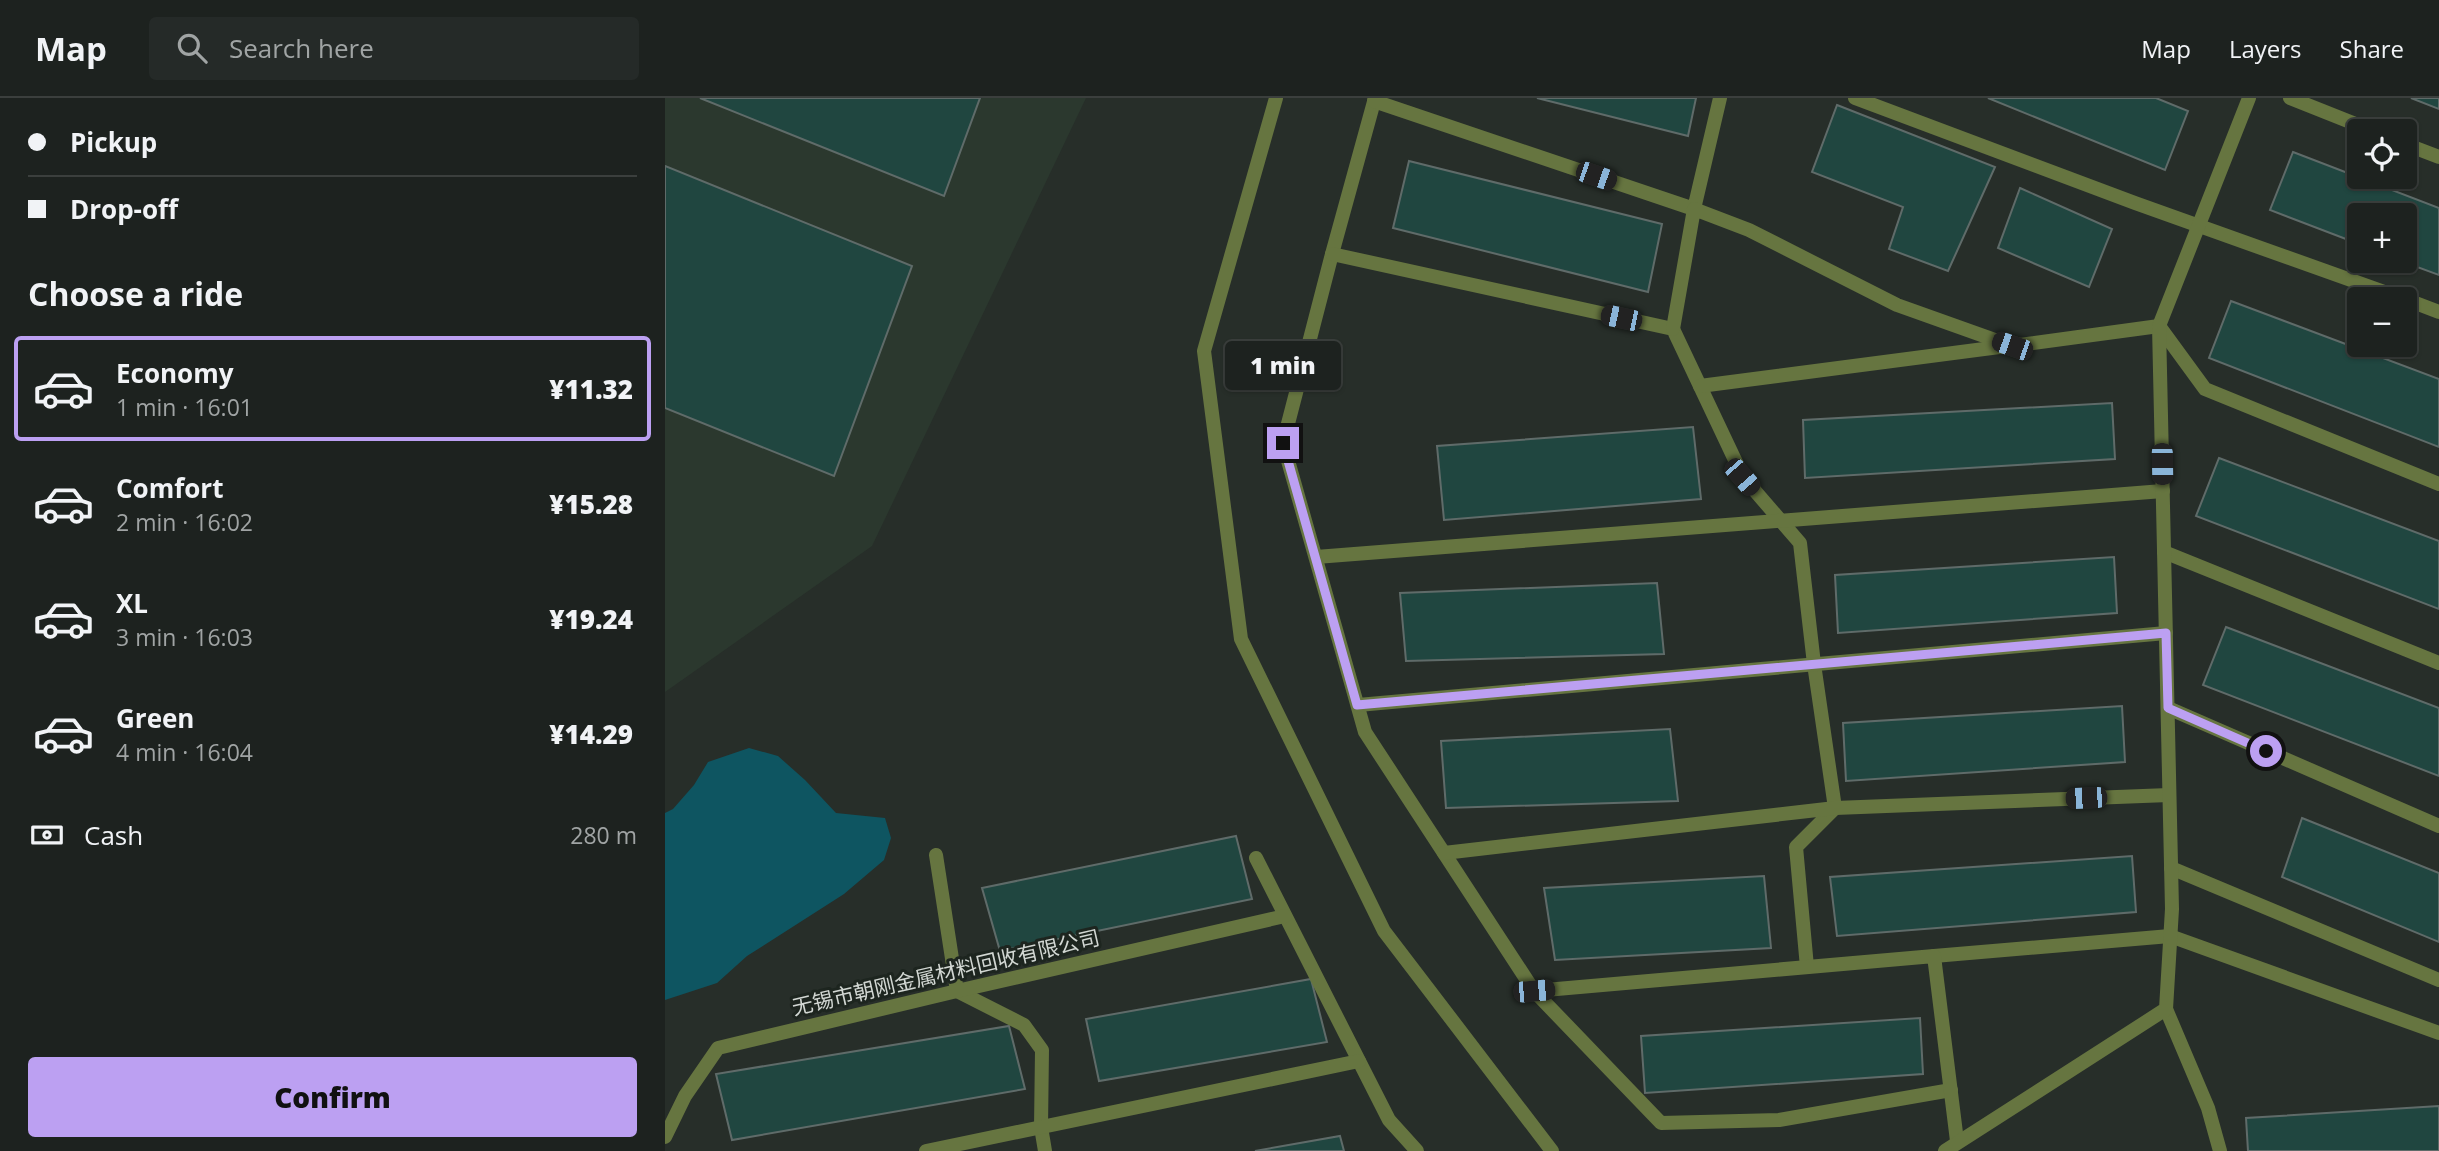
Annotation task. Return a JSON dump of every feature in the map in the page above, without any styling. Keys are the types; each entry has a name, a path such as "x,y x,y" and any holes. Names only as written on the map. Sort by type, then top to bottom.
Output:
{"street":[{"path":"1276,98 1204,351 1241,639 1384,931 1552,1151"},
{"path":"1720,98 1694,209 1673,330 1742,477 1800,543 1835,808"},
{"path":"1856,98 2370,287"},
{"path":"2220,1151 2208,1108 2166,1009 2171,868 2159,326 2249,98"},
{"path":"2291,98 2347,121"},
{"path":"1951,1090 1779,1120 1661,1123 1534,991 1365,732 1283,443 1375,99 1749,230 1897,305 2012,346"},
{"path":"2417,149 2439,157"},
{"path":"1332,254 1673,330"},
{"path":"2417,304 2439,312"},
{"path":"1700,386 2159,326"},
{"path":"2159,326 2205,390 2439,484"},
{"path":"1316,557 2163,491"},
{"path":"2164,552 2439,663"},
{"path":"1357,705 2166,633"},
{"path":"2168,708 2439,826"},
{"path":"1444,853 1835,808 2169,795"},
{"path":"1807,967 1797,847 1835,808"},
{"path":"936,855 957,991 1024,1025 1042,1050 1041,1127 1045,1151"},
{"path":"1256,859 1389,1120 1417,1151"},
{"path":"2171,868 2439,981"},
{"name":"无锡市朝刚金属材料回收有限公司","path":"665,1137 685,1096 718,1048 1285,916"},
{"path":"1534,991 2170,936 2439,1033"},
{"path":"1934,956 1951,1090 1951,1146"},
{"path":"1951,1146 2166,1009"},
{"path":"926,1151 1359,1061"}],"shaded area":[{"path":"665,98 1086,98 872,546 665,692"}],"water":[{"path":"749,748 778,756 836,813 885,818 891,838 884,860 844,894 747,956 717,983 665,1000 665,813 673,809 694,785 708,762"}],"building":[{"path":"700,98 980,98 944,196"},
{"path":"1537,98 1696,98 1688,136"},
{"path":"1988,98 2156,98 2188,111 2165,170"},
{"path":"2411,98 2439,98 2439,109"},
{"path":"1837,105 1995,167 1948,271 1889,249 1903,207 1812,172"},
{"path":"2293,152 2347,173 2347,189 2389,189 2439,208 2439,275 2417,267 2417,203 2347,203 2347,239 2270,210"},
{"path":"1409,161 1662,224 1648,292 1393,228"},
{"path":"665,166 912,266 834,476 665,408"},
{"path":"2020,188 2112,229 2089,287 1998,248"},
{"path":"2231,301 2347,344 2347,357 2380,357 2439,379 2439,447 2209,358"},
{"path":"2112,403 2115,459 1805,478 1803,420"},
{"path":"1693,427 1701,499 1444,520 1437,446"},
{"path":"2219,458 2439,541 2439,609 2196,516"},
{"path":"2114,557 2117,613 1838,633 1835,575"},
{"path":"1657,583 1664,654 1406,661 1400,593"},
{"path":"2226,627 2439,708 2439,776 2203,685"},
{"path":"2122,706 2125,762 1846,781 1843,723"},
{"path":"1670,729 1678,801 1446,808 1441,741"},
{"path":"2302,818 2439,873 2439,942 2282,877"},
{"path":"1236,836 1252,899 1000,951 982,888"},
{"path":"2132,856 2136,912 1837,936 1830,877"},
{"path":"1764,876 1771,948 1555,960 1544,888"},
{"path":"1311,979 1327,1042 1099,1081 1086,1019"},
{"path":"1920,1018 1923,1074 1645,1093 1641,1036"},
{"path":"1009,1026 1025,1089 732,1140 716,1074"},
{"path":"2439,1106 2439,1151 2248,1151 2246,1118"},
{"path":"1340,1136 1344,1151 1255,1151"}],"route":[{"path":"1283,443 1357,705 2166,633 2168,708 2266,751"}]}
